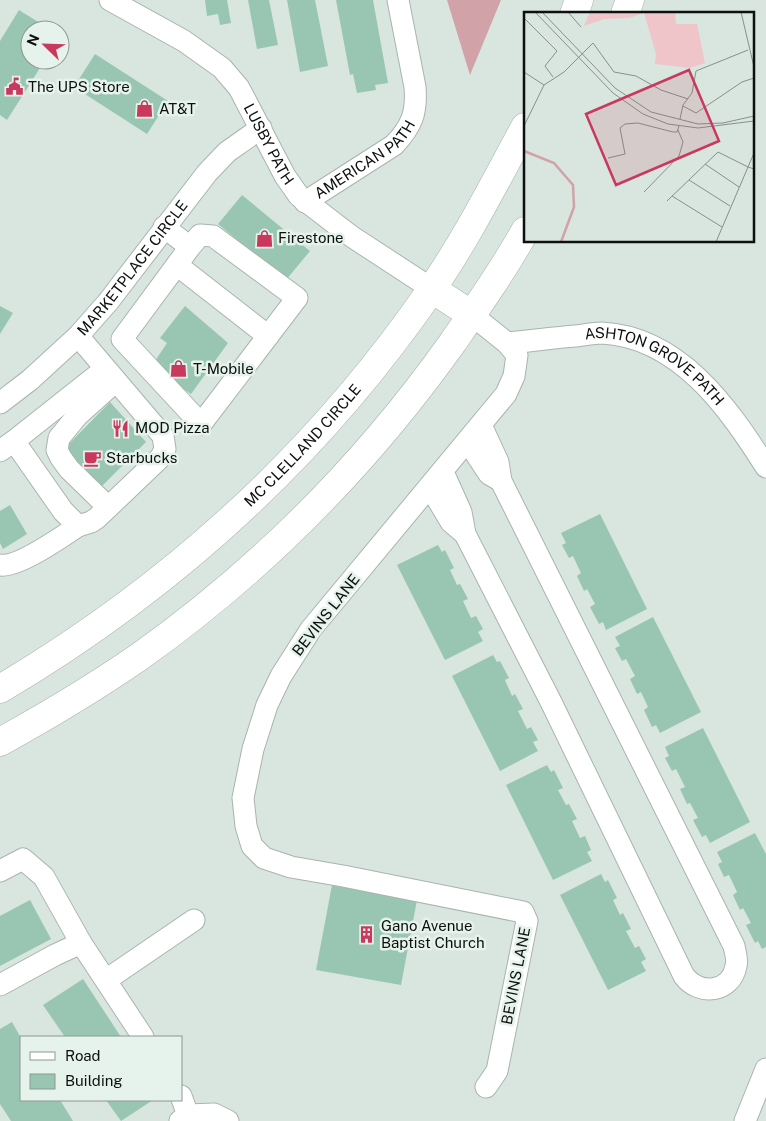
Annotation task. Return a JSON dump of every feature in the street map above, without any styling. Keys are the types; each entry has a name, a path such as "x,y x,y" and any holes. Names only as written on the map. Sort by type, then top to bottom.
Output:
{"highway":[{"path":"575,12 579,0"},
{"path":"626,12 630,0"},
{"name":"MC CLELLAND CIRCLE","path":"0,688 44,663 132,601 189,556 273,480 376,365 432,289 460,245 524,129"},
{"path":"0,742 86,691 138,657 220,594 267,553 325,496 397,416 472,315 524,233"},
{"path":"432,289 472,315"}],"street":[{"name":"LUSBY PATH","path":"110,0 184,40 222,68 239,88 285,176 293,189 305,202 351,236 432,289"},
{"name":"AMERICAN PATH","path":"305,202 394,145 408,128 415,111 415,87 398,0"},
{"name":"MARKETPLACE CIRCLE","path":"0,403 30,380 78,336 207,173 227,152 261,128"},
{"path":"164,227 190,247"},
{"path":"200,235 213,236 297,298 201,424 122,339 177,265 200,235"},
{"path":"177,265 268,336"},
{"path":"120,285 147,305"},
{"name":"BEVINS LANE","path":"472,315 507,343 517,355 514,376 506,394 437,480 311,629 281,676 267,705 252,749 244,798 246,826 252,846 264,858 291,868 352,878 523,912 527,921 497,1071 486,1087"},
{"name":"ASHTON GROVE PATH","path":"507,343 602,334 633,339 662,350 689,371 710,391 742,428 766,467"},
{"path":"0,565 12,564 48,546 78,526 91,522 161,457 165,449 163,436 78,336"},
{"path":"78,526 71,522 7,446 111,375"},
{"path":"108,507 69,469 57,450 58,438 111,375"},
{"path":"437,480 451,522 465,534 551,702 684,976 697,988 713,989 722,986 733,975 737,965 734,946 501,481 489,474 475,433"},
{"path":"0,871 23,859 44,877 81,943 143,1036"},
{"path":"106,980 194,920"},
{"path":"0,985 81,943"},
{"path":"744,1119 766,1068"},
{"path":"183,1111 214,1114 228,1121"}],"shaded area":[{"path":"447,0 501,0 470,75"}],"building":[{"path":"205,0 227,0 231,23 220,25 218,14 207,16"},
{"path":"248,0 269,0 278,45 257,49"},
{"path":"287,0 315,0 328,66 300,72"},
{"path":"336,0 373,0 388,83 375,85 376,90 357,93 353,74 350,75"},
{"path":"19,10 35,20 20,20 20,70 39,70 7,120 0,115 0,41"},
{"path":"95,54 168,101 147,134 74,87"},
{"name":"Firestone","path":"242,195 310,251 286,280 218,224"},
{"path":"0,306 13,313 0,334"},
{"path":"185,306 228,343 191,394 151,367 167,343 160,338"},
{"path":"110,402 146,442 100,488 63,450"},
{"path":"10,505 27,534 3,549 0,543 0,511"},
{"path":"600,514 647,609 606,630 603,622 599,624 590,607 595,604 587,589 584,591 577,576 581,573 573,556 569,558 562,545 566,543 561,533"},
{"path":"438,545 442,552 445,550 454,568 450,570 457,585 460,584 468,599 463,601 471,618 476,616 483,629 478,632 483,641 445,660 397,565"},
{"path":"653,617 701,712 660,733 656,725 652,727 644,710 648,707 641,692 637,694 630,679 635,676 626,659 622,661 615,648 620,646 615,637"},
{"path":"493,655 497,662 500,661 509,678 505,680 512,696 515,694 523,709 518,711 527,729 531,727 538,740 533,742 538,751 500,771 452,676"},
{"path":"703,728 750,822 710,843 706,835 702,837 693,820 698,818 690,803 687,804 680,789 685,787 676,769 672,771 665,758 669,756 665,747"},
{"path":"547,765 551,772 554,770 563,788 558,790 566,805 569,804 577,819 572,821 580,838 585,836 591,850 587,852 592,861 553,880 506,785"},
{"path":"755,833 766,854 766,947 762,949 758,941 755,943 746,925 751,923 743,908 740,910 733,895 737,892 729,875 724,877 718,864 722,862 717,852"},
{"name":"Gano Avenue Baptist Church","path":"365,872 417,900 401,985 316,970 332,885 362,891"},
{"path":"601,874 605,882 608,880 617,898 613,900 620,915 623,913 631,929 626,931 635,948 639,946 646,959 641,962 646,971 608,990 560,895"},
{"path":"30,900 51,939 0,966 0,916"},
{"path":"83,979 120,1036 64,1036 43,1005"},
{"path":"12,1022 20,1036 20,1101 61,1101 73,1121 11,1121 0,1104 0,1029"},
{"path":"107,1101 151,1101 121,1121"}],"place":[{"name":"The UPS Store","path":"14,87"},
{"name":"AT&T","path":"145,109"},
{"name":"Firestone","path":"264,238"},
{"name":"T-Mobile","path":"179,369"},
{"name":"MOD Pizza","path":"121,428"},
{"name":"Starbucks","path":"92,458"},
{"name":"Gano Avenue Baptist Church","path":"367,935"}]}
